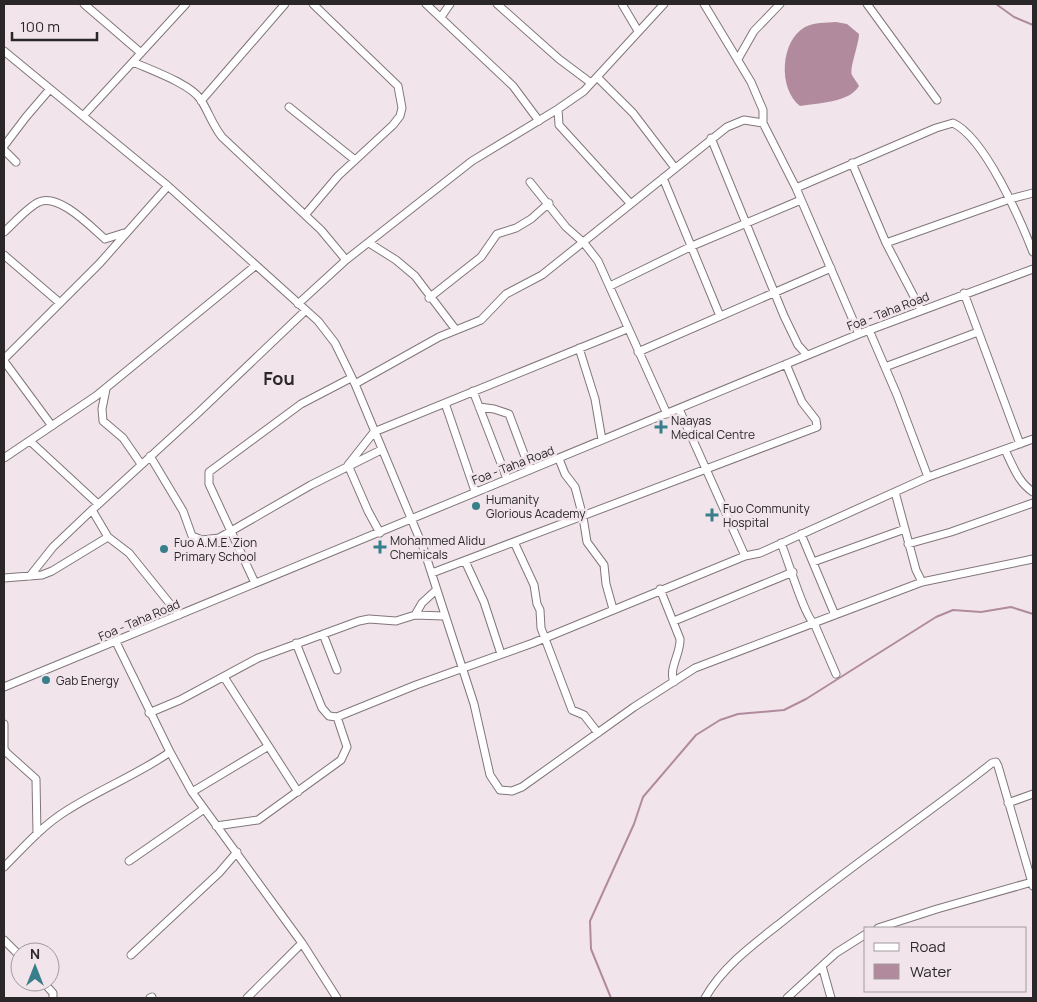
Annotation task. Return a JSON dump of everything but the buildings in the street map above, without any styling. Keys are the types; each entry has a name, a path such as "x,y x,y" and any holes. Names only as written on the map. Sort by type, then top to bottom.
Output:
{"street":[{"path":"85,4 141,53"},
{"path":"83,116 186,4"},
{"path":"201,101 285,4"},
{"path":"305,215 355,160 400,116 402,95 398,86 369,56 313,4"},
{"path":"426,4 513,86 539,121"},
{"path":"441,17 450,4"},
{"path":"497,4 559,60 594,80 633,112 675,168"},
{"path":"622,4 638,31"},
{"path":"298,304 346,260 369,244 472,161 558,109 594,80 664,4"},
{"path":"704,4 738,58 759,100 763,123 796,188 859,334"},
{"path":"738,58 754,30 780,4"},
{"path":"867,4 937,100"},
{"path":"5,53 168,186 328,332 353,381 432,573 444,616 464,668 490,775 500,790 512,791 522,787 568,756 598,732 695,668 922,582 1033,559"},
{"path":"133,62 189,88 201,101 211,122 222,138 305,215 346,260"},
{"path":"4,146 50,89"},
{"path":"290,106 355,160"},
{"path":"558,109 559,125 630,203"},
{"path":"255,583 209,484 209,472 301,404 353,381 427,343 481,320 506,294 542,274 584,243 630,203 711,138 738,121 763,123"},
{"path":"796,188 936,128 953,123 971,138 993,169 1010,199 1033,252"},
{"path":"711,138 776,292 784,316 798,345 808,355"},
{"path":"4,150 16,162"},
{"path":"852,163 886,242 921,310"},
{"path":"663,178 720,316"},
{"path":"530,182 549,203 566,227 584,243 598,261 627,329 667,414"},
{"path":"52,426 4,360 100,263 124,233 168,186"},
{"path":"886,242 1010,199 1033,193"},
{"path":"610,286 692,246 801,200"},
{"path":"4,232 39,202 47,201 71,210 105,239 124,233"},
{"path":"429,298 482,257 498,234 516,228 541,212 549,203"},
{"path":"369,244 396,260 415,276 429,298 456,330"},
{"path":"4,255 60,303"},
{"path":"4,458 31,442 106,389 255,266"},
{"path":"638,352 831,268"},
{"name":"Foa - Taha Road","path":"4,687 859,334 964,293 1033,269"},
{"path":"964,293 1020,444"},
{"path":"30,576 53,547 305,311"},
{"path":"348,465 374,432 627,329"},
{"path":"869,330 928,477"},
{"path":"885,368 978,332"},
{"path":"579,348 595,399 602,440"},
{"path":"432,573 817,427 816,420 802,402 786,364"},
{"path":"106,389 102,408 103,421 122,438 141,464"},
{"path":"473,391 507,479"},
{"path":"445,402 475,491"},
{"path":"479,407 494,409 508,414 530,470"},
{"path":"679,409 744,556"},
{"path":"296,643 322,708 329,716 337,716 545,638 744,556 760,553 928,477 1033,439"},
{"path":"31,442 98,504"},
{"path":"150,456 183,511 192,536 202,540 219,538 230,530 348,465 381,450"},
{"path":"1005,450 1023,485 1033,492"},
{"path":"559,459 564,474 574,487 583,517 588,546 604,565 606,584 613,609"},
{"path":"348,465 380,533"},
{"path":"895,492 908,544 922,582"},
{"path":"908,544 951,532 1033,504"},
{"path":"92,510 108,537 129,553 179,615"},
{"path":"813,562 905,529"},
{"path":"801,534 835,615"},
{"path":"4,578 52,572 108,537"},
{"path":"514,542 534,585 545,638 572,710 584,715 598,732"},
{"path":"781,543 793,572 800,599 809,620 814,623 836,674"},
{"path":"465,561 484,602 501,654"},
{"path":"674,620 793,572"},
{"path":"660,589 679,633 680,648 672,674 674,682"},
{"path":"415,615 422,603 436,591"},
{"path":"149,713 224,677 258,658 323,634 369,619 396,621 415,615 444,616"},
{"path":"323,634 337,670"},
{"path":"116,642 149,713 192,792 302,943 337,998"},
{"path":"224,677 267,747 298,792"},
{"path":"216,826 258,820 335,764 345,753 347,747 337,716"},
{"path":"4,724 4,749 6,753 36,779 36,834"},
{"path":"192,792 267,747"},
{"path":"4,867 36,834 65,811 170,752"},
{"path":"705,998 714,983 754,944 807,900 992,763 996,762 1033,884 928,911 881,927"},
{"path":"1008,803 1033,794"},
{"path":"129,861 204,809"},
{"path":"131,955 219,873 237,852"},
{"path":"787,998 850,943 864,935"},
{"path":"247,998 302,943"},
{"path":"822,966 831,998"}],"water":[{"path":"836,22 847,24 859,34 851,72 859,86 854,92 840,99 800,106 793,98 785,77 785,65 791,43 797,34 809,25"}],"waterway":[{"path":"996,4 1014,17 1033,25"},
{"path":"611,998 591,949 590,921 634,824 643,797 696,735 720,720 738,714 784,710 806,699 936,617 953,610 981,612 1011,607 1033,614"}],"place":[{"name":"Naayas Medical Centre","path":"661,427"},
{"name":"Humanity Glorious Academy","path":"476,506"},
{"name":"Fuo Community Hospital","path":"712,515"},
{"name":"Mohammed Alidu Chemicals","path":"380,547"},
{"name":"Fuo A.M.E. Zion Primary School","path":"164,549"},
{"name":"Gab Energy","path":"46,680"}],"district":[{"name":"Fou","path":"279,378"}]}
